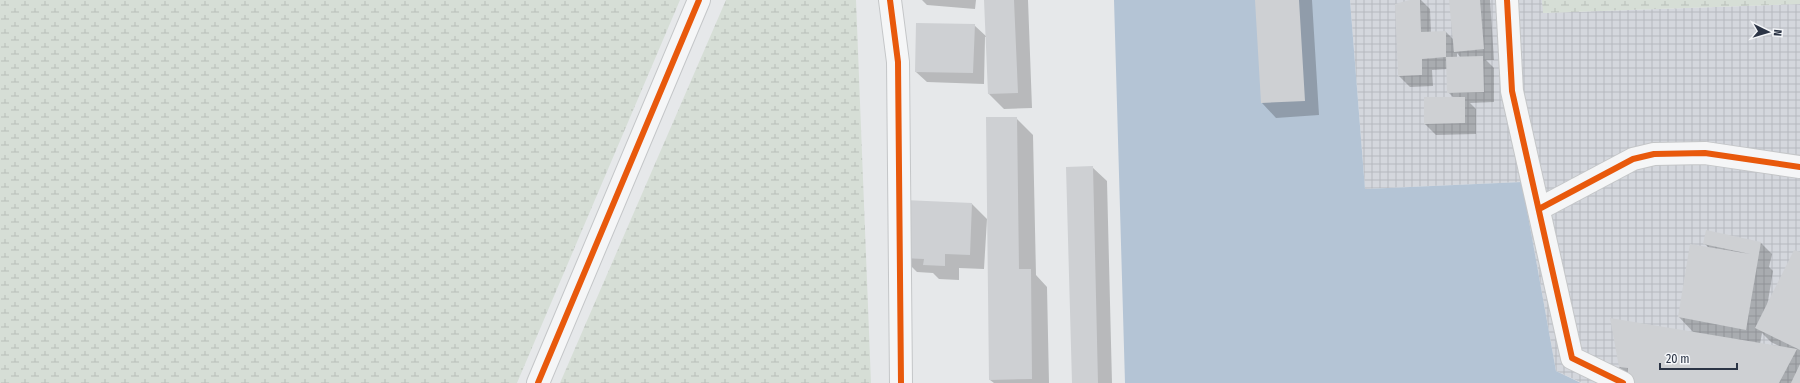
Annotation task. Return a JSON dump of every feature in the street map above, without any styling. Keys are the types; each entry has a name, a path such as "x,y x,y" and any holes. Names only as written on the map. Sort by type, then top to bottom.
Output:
{"street":[{"path":"538,383 699,0"},
{"path":"890,0 898,62 901,383"},
{"path":"1506,0 1512,91 1572,358 1623,383"},
{"path":"1539,209 1633,159 1654,154 1705,153 1800,167"}],"shaded area":[{"path":"1350,0 1542,0 1544,13 1800,4 1800,383 1582,383 1556,371 1522,182 1365,189"}],"green space":[{"path":"0,0 680,0 517,383 0,383"},
{"path":"726,0 856,0 871,383 560,383"},
{"path":"1542,0 1800,0 1800,4 1543,13"}],"water":[{"path":"1114,0 1350,0 1365,189 1522,182 1556,371 1581,383 1125,383"}],"building":[{"path":"984,0 1014,0 1018,93 988,94"},
{"path":"1255,0 1299,0 1305,101 1261,103"},
{"path":"1410,0 1420,0 1421,32 1446,31 1446,57 1422,59 1422,75 1398,76 1395,4"},
{"path":"1449,0 1480,0 1484,49 1454,52"},
{"path":"916,23 975,24 973,73 915,72"},
{"path":"1483,56 1484,92 1447,93 1446,57"},
{"path":"1424,97 1465,97 1465,123 1424,124"},
{"path":"986,117 1017,117 1019,269 1031,269 1032,379 989,380"},
{"path":"1093,166 1098,383 1072,383 1066,167"},
{"path":"904,200 972,203 970,255 945,254 945,266 923,265 924,259 902,258"},
{"path":"1706,230 1761,242 1746,330 1678,317 1690,244 1750,254 1703,244"},
{"path":"1794,250 1800,252 1800,350 1755,328"},
{"path":"1610,318 1797,349 1779,383 1635,383 1627,379 1628,368 1619,367"},
{"path":"1800,364 1800,383 1791,383"}],"cycle path":[{"path":"538,383 699,0"},
{"path":"890,0 898,62 901,383"},
{"path":"1507,0 1512,91 1572,358 1623,383"},
{"path":"1539,209 1633,159 1654,154 1705,153 1800,167"}]}
